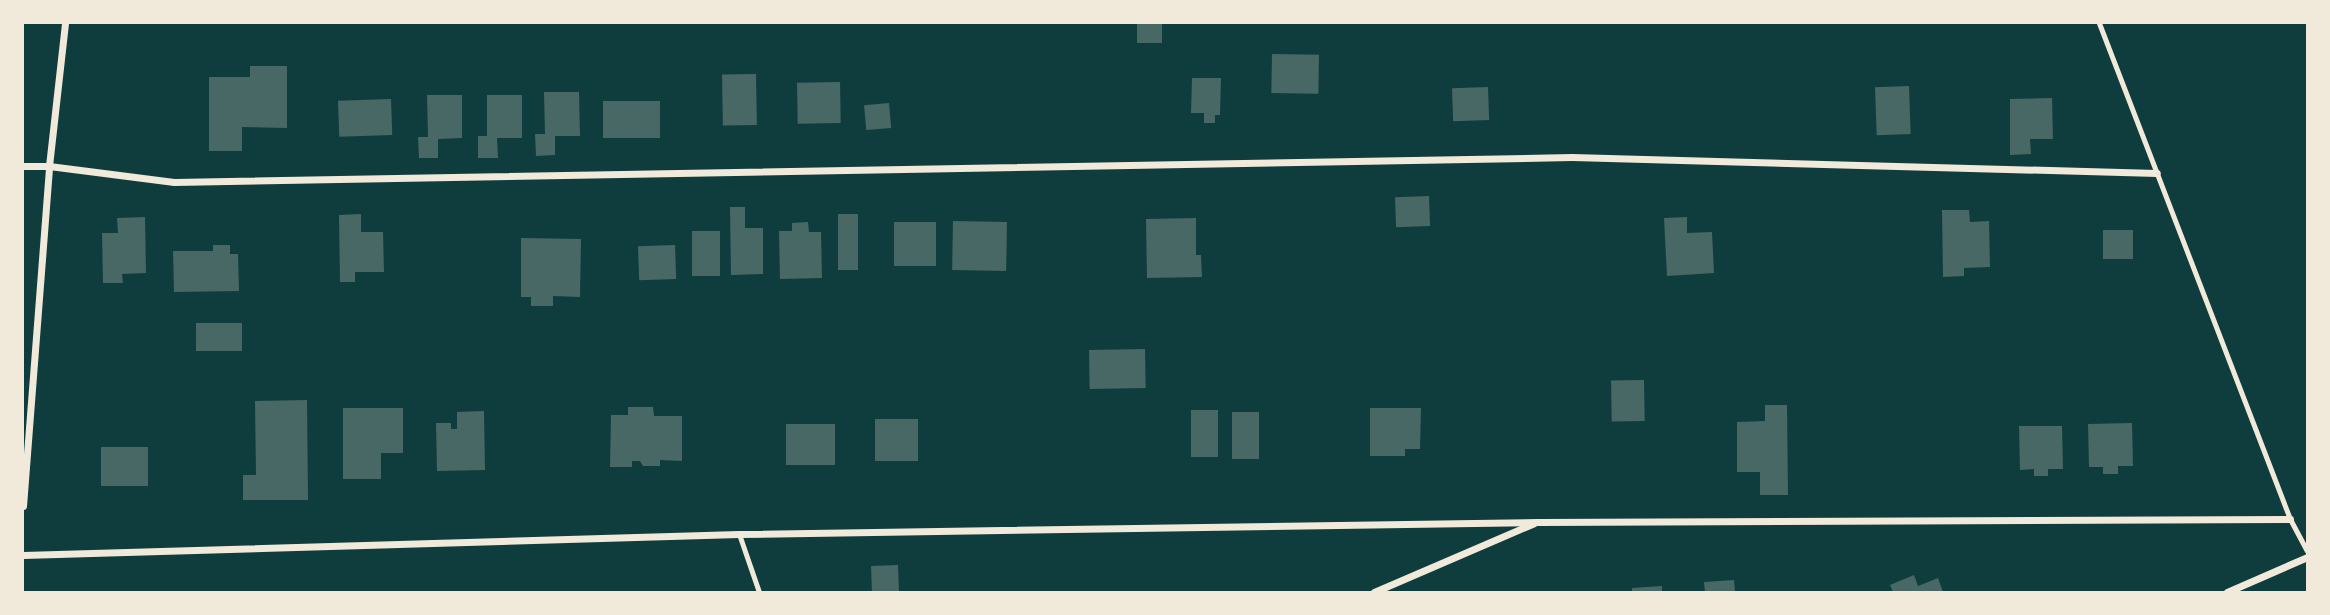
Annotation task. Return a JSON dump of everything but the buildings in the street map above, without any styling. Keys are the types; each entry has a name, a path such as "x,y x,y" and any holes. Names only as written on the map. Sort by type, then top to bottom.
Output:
{"street":[{"path":"23,506 49,166 65,23"},
{"path":"23,166 49,166 174,182 1572,157 2157,173"},
{"path":"23,555 739,534 1538,522 2290,519"},
{"path":"1374,592 1538,522"},
{"path":"2227,592 2307,557"}],"lane":[{"path":"2099,23 2290,519 2307,551"},
{"path":"739,534 759,592"}]}
